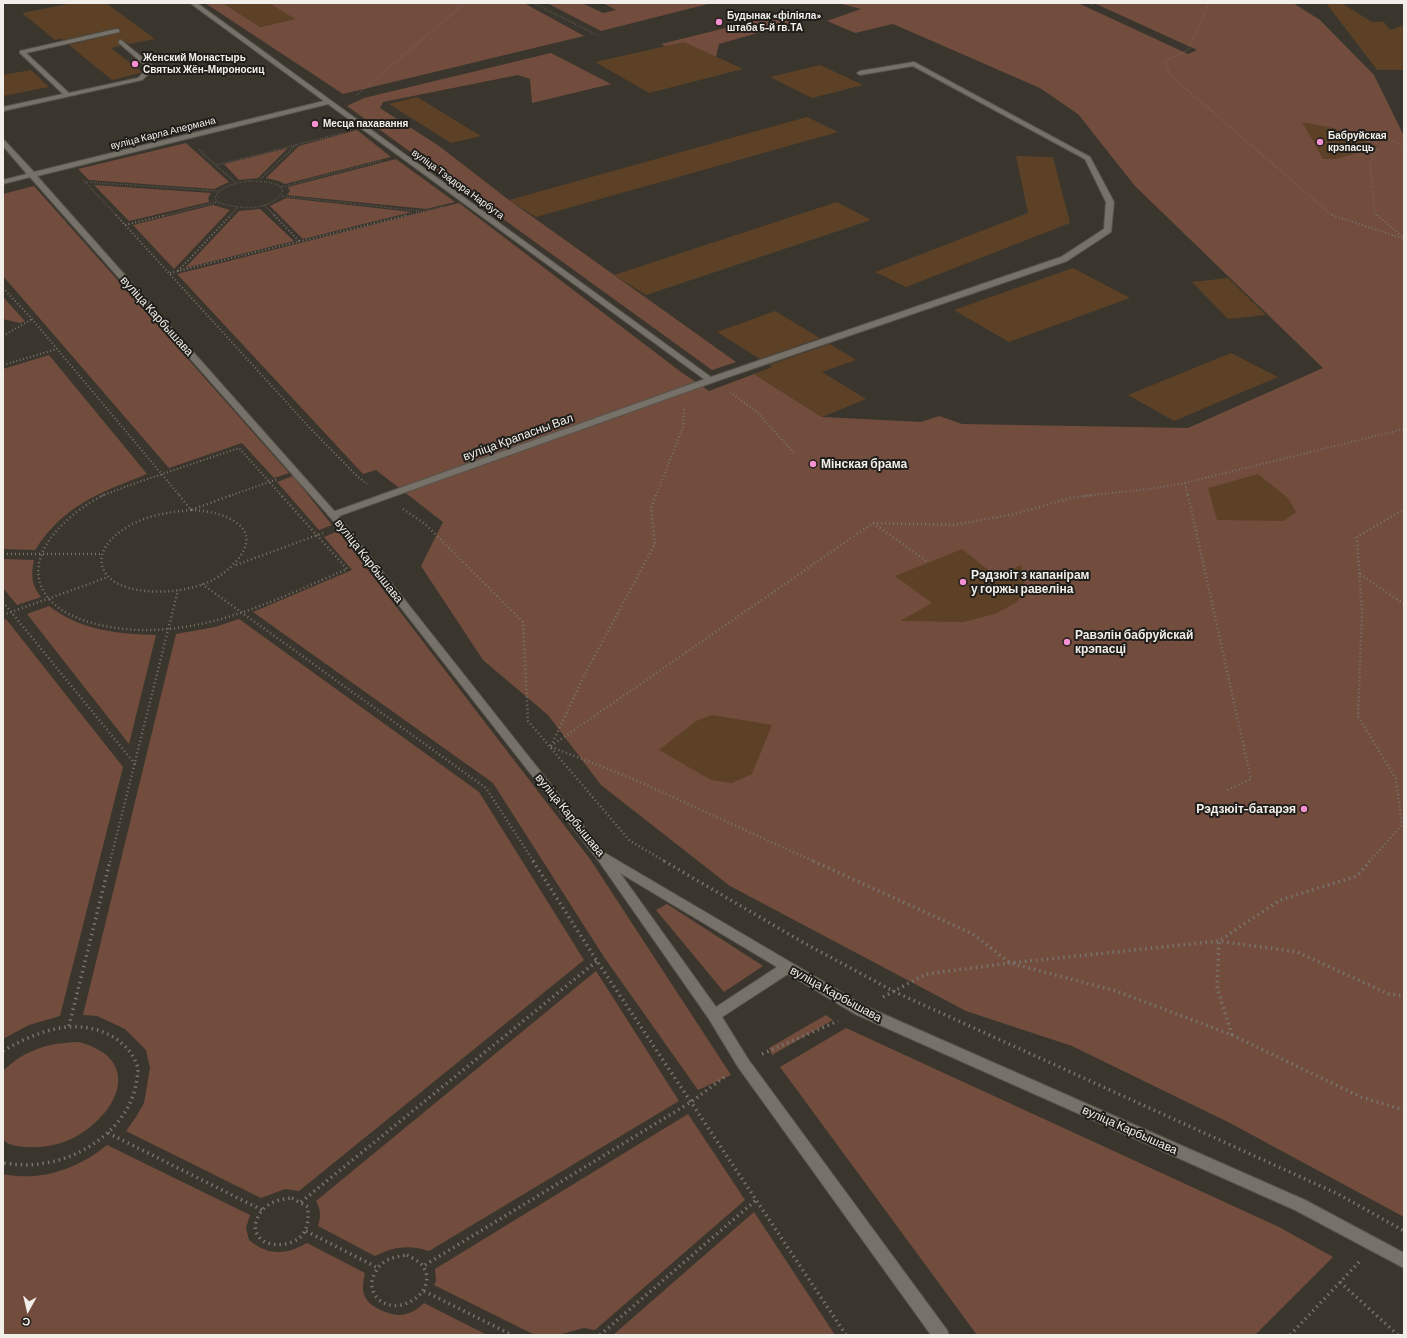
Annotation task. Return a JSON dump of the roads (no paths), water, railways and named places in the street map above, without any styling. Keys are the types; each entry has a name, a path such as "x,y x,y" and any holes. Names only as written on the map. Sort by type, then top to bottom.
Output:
{"street":[{"name":"вуліца Тэадора Нарбута","path":"193,3 711,380"},
{"path":"68,95 22,52 117,31"},
{"path":"3,109 140,79 152,68 121,42"},
{"name":"вуліца Крапасны Вал","path":"334,515 711,380 1064,259 1108,230 1110,202 1088,158 914,64 860,73"},
{"name":"вуліца Карла Апермана","path":"3,182 328,102"},
{"name":"вуліца Карбышава","path":"3,142 334,515 601,856 860,1010 1300,1205 1404,1261"},
{"path":"601,856 714,1015 744,1063 941,1335"},
{"path":"714,1015 788,967"}],"place":[{"name":"Будынак «філіяла» штаба 5-й гв.ТА","path":"719,22"},
{"name":"Женский Монастырь Святых Жён-Мироносиц","path":"135,64"},
{"name":"Месца пахавання","path":"315,124"},
{"name":"Бабруйская крэпасць","path":"1320,142"},
{"name":"Мінская брама","path":"813,464"},
{"name":"Рэдзюіт з капанірам у горжы равеліна","path":"963,582"},
{"name":"Равэлін бабруйскай крэпасці","path":"1067,642"},
{"name":"Рэдзюіт-батарэя","path":"1304,809"}]}
